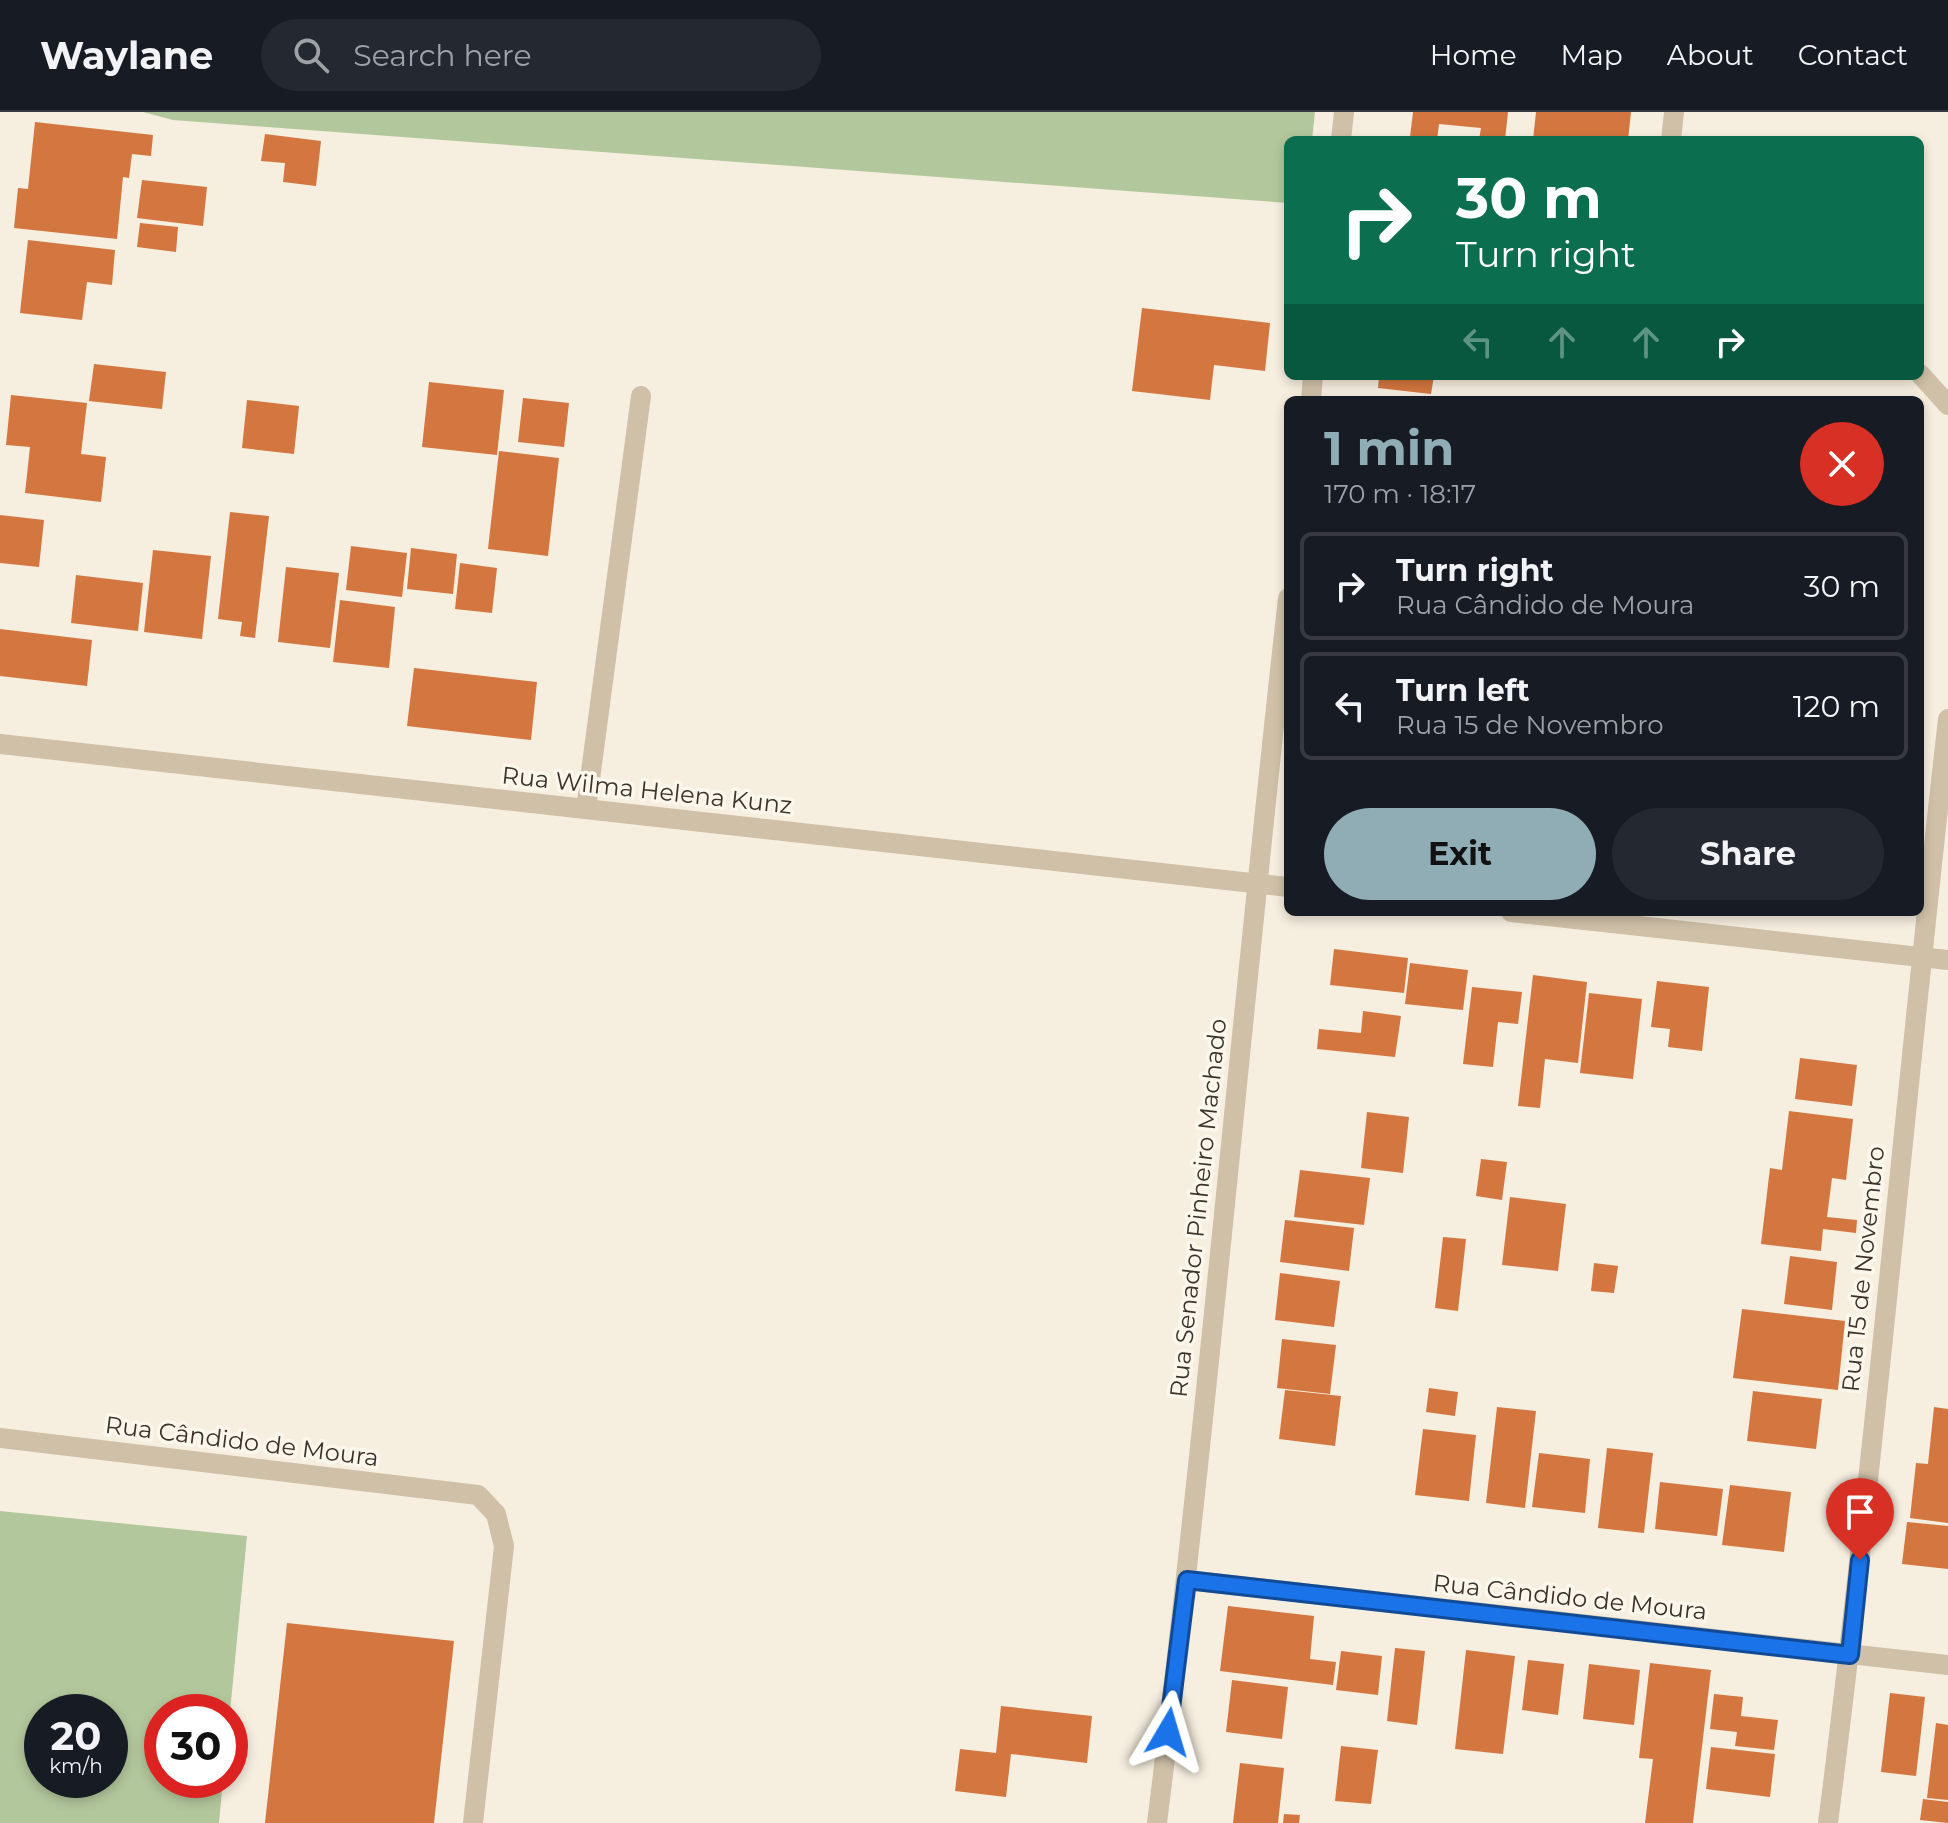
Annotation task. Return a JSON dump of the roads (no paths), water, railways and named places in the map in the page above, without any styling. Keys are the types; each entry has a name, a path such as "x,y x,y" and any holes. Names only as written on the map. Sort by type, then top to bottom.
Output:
{"street":[{"path":"1341,136 1344,112"},
{"path":"1671,136 1674,112"},
{"path":"1924,378 1948,405"},
{"path":"586,809 641,396"},
{"name":"Rua Senador Pinheiro Machado","path":"1157,1823 1187,1580 1284,634"},
{"name":"Rua 15 de Novembro","path":"1828,1823 1850,1655 1948,719"},
{"name":"Rua Wilma Helena Kunz","path":"0,744 1284,887"},
{"path":"1547,916 1948,960"},
{"name":"Rua Cândido de Moura","path":"0,1438 478,1495 496,1514 504,1546 473,1823"},
{"name":"Rua Cândido de Moura","path":"1187,1580 1948,1665"}]}
